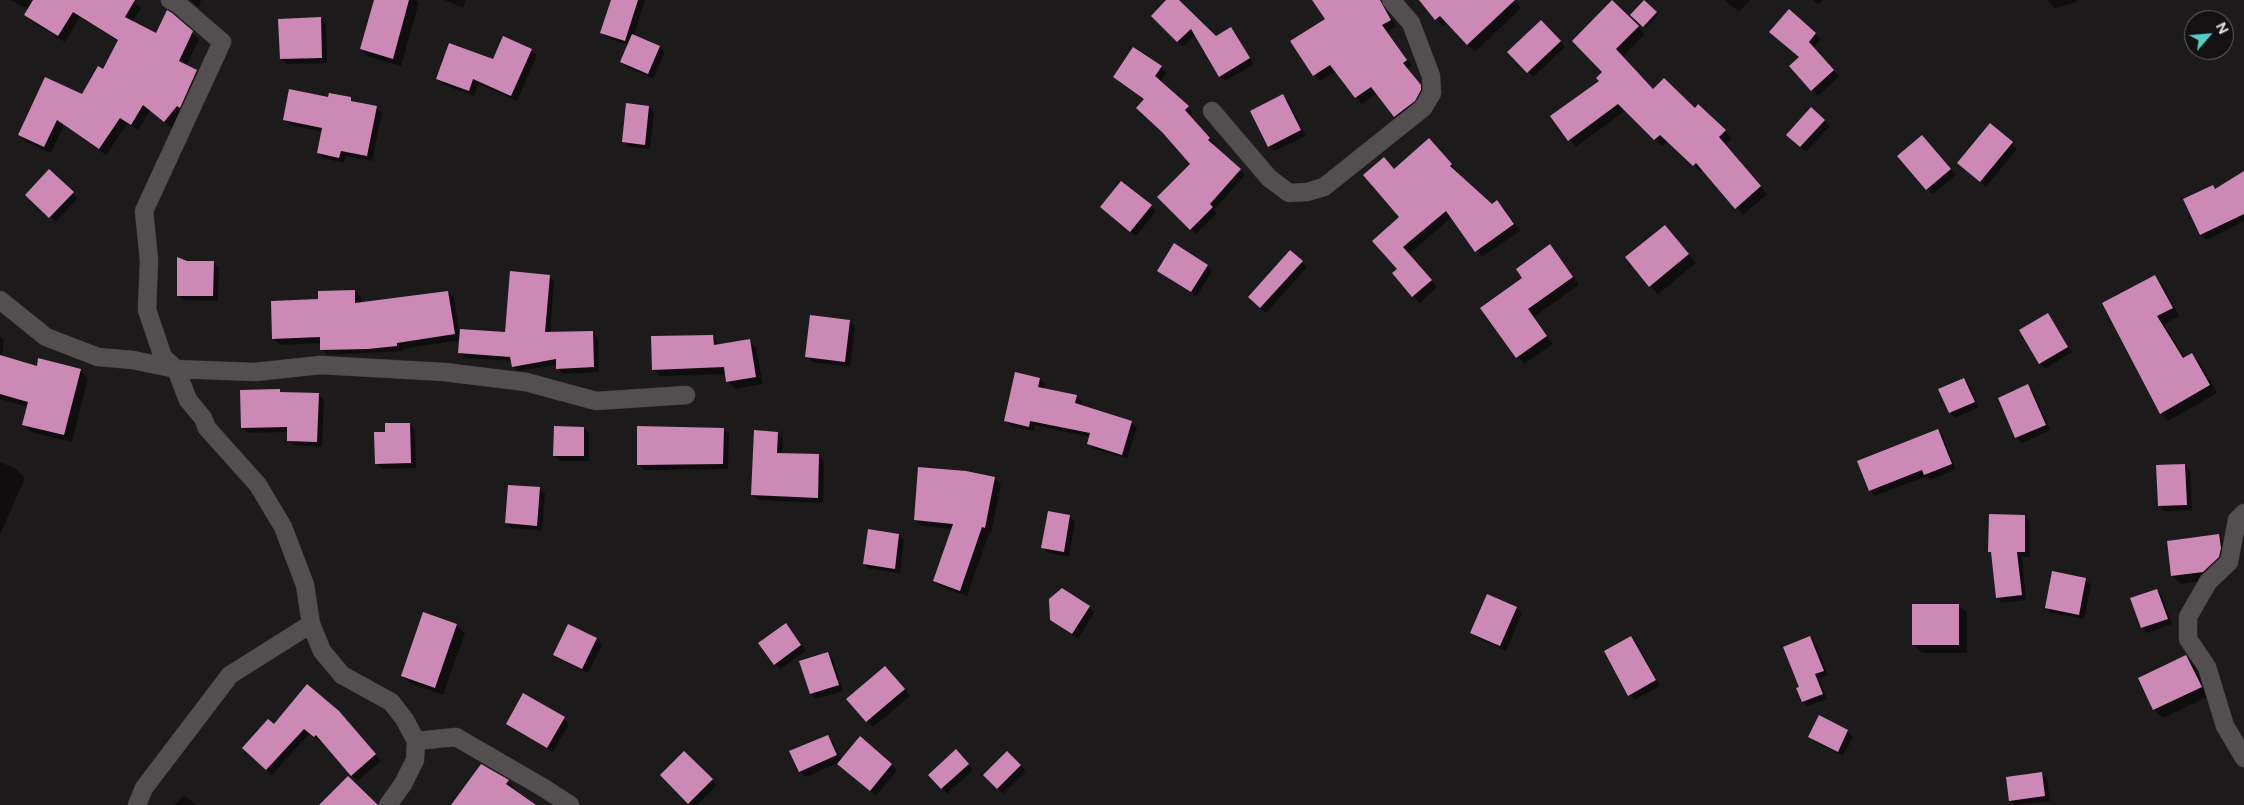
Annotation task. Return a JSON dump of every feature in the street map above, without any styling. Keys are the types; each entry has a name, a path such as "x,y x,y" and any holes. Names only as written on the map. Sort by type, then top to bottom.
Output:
{"street":[{"path":"170,0 178,4 222,42 144,211 149,260 147,310 164,357 176,369 188,400 203,418 207,428 258,485 283,527 305,584 311,624 322,651 342,675 391,702 405,720 416,741 415,760 388,805"},
{"path":"1212,111 1269,178 1290,193 1307,192 1324,187 1423,108 1432,93 1431,76 1411,23 1391,0"},
{"path":"0,300 46,337 98,357 134,360 176,369 255,372 330,365 444,372 526,382 596,401 686,396"},
{"path":"2244,513 2237,520 2229,562 2208,582 2188,617 2188,639 2207,667 2225,726 2244,758"},
{"path":"137,805 144,788 230,675 311,624"},
{"path":"416,741 456,737 570,805"}],"building":[{"path":"33,0 135,0 125,17 156,33 167,10 172,13 193,31 179,61 197,70 180,108 177,106 164,122 143,105 131,125 120,118 99,149 57,120 44,147 18,135 45,77 82,94 98,66 103,69 118,40 73,12 58,36 24,15"},
{"path":"374,0 409,0 393,59 360,49"},
{"path":"611,0 638,0 625,41 600,33"},
{"path":"1166,0 1179,0 1216,36 1231,27 1250,58 1219,77 1191,29 1177,42 1151,16"},
{"path":"1312,0 1380,0 1391,20 1382,25 1407,60 1403,63 1421,85 1421,90 1415,101 1394,117 1371,87 1355,98 1330,65 1313,76 1290,41 1325,19"},
{"path":"1419,0 1515,0 1467,45 1440,16 1435,20"},
{"path":"1612,0 1639,26 1616,49 1653,89 1664,78 1695,108 1698,104 1726,130 1719,137 1761,186 1735,209 1696,163 1693,166 1660,135 1654,140 1618,104 1568,141 1550,116 1599,81 1596,78 1602,72 1572,41"},
{"path":"1644,0 1657,12 1643,27 1630,15"},
{"path":"1789,9 1816,33 1809,42 1834,70 1811,91 1789,66 1799,57 1769,32"},
{"path":"321,17 322,58 280,59 278,19"},
{"path":"1541,20 1561,41 1527,73 1507,52"},
{"path":"632,34 660,46 648,74 620,62"},
{"path":"503,36 532,49 511,96 473,79 469,91 436,79 449,43 493,59"},
{"path":"1133,47 1162,66 1155,76 1189,106 1185,110 1210,138 1208,140 1241,169 1210,204 1213,207 1190,230 1157,197 1190,164 1162,132 1136,108 1144,99 1113,77"},
{"path":"289,89 328,97 329,93 351,97 351,101 377,106 367,156 341,151 339,158 317,153 322,128 283,120"},
{"path":"1283,94 1301,130 1268,147 1250,111"},
{"path":"626,103 649,106 645,145 622,142"},
{"path":"1811,107 1825,120 1800,147 1786,135"},
{"path":"1990,123 2013,142 1980,182 1957,163"},
{"path":"1922,135 1951,169 1926,190 1897,156"},
{"path":"1429,138 1452,164 1450,166 1492,204 1497,200 1514,224 1475,252 1446,211 1403,247 1432,280 1412,297 1392,273 1397,269 1372,241 1399,217 1363,175 1384,157 1394,169"},
{"path":"49,169 74,192 49,218 25,195"},
{"path":"2244,171 2244,214 2200,235 2183,199 2213,185 2215,189"},
{"path":"1121,181 1152,205 1130,232 1100,207"},
{"path":"1665,225 1689,254 1649,287 1625,257"},
{"path":"1174,243 1208,265 1191,292 1157,271"},
{"path":"1550,244 1573,277 1528,309 1547,336 1516,358 1480,308 1522,278 1516,269"},
{"path":"1290,250 1303,261 1260,308 1248,297"},
{"path":"177,257 187,261 214,261 213,296 177,296"},
{"path":"510,271 550,275 545,332 593,331 594,367 556,369 556,359 512,367 510,357 458,353 460,329 505,332"},
{"path":"2155,275 2173,308 2157,316 2183,358 2192,353 2210,385 2160,414 2102,303"},
{"path":"355,290 355,303 448,291 455,334 397,343 397,346 368,349 320,350 320,337 272,339 271,301 318,299 318,291"},
{"path":"2048,313 2068,347 2039,364 2019,330"},
{"path":"810,315 850,320 845,362 805,357"},
{"path":"713,335 714,345 750,339 756,377 726,382 724,367 652,370 651,336"},
{"path":"0,355 37,366 38,358 81,369 64,435 22,425 28,402 0,394"},
{"path":"1015,372 1040,378 1038,387 1077,395 1075,403 1132,421 1122,455 1087,444 1090,433 1030,421 1029,427 1004,421"},
{"path":"1964,378 1975,402 1949,413 1938,389"},
{"path":"2028,384 2046,425 2015,438 1998,398"},
{"path":"280,389 280,392 319,393 317,442 287,441 287,427 241,428 240,390"},
{"path":"385,423 410,423 411,463 375,464 374,432 385,432"},
{"path":"554,426 584,427 584,456 553,456"},
{"path":"637,426 724,428 723,464 637,465"},
{"path":"1938,429 1952,464 1924,475 1922,470 1869,491 1857,461"},
{"path":"754,430 778,432 777,453 819,454 818,498 751,495"},
{"path":"2185,464 2187,505 2158,506 2156,465"},
{"path":"918,467 966,471 995,477 985,528 982,527 960,591 933,581 953,524 914,520"},
{"path":"508,485 540,487 537,526 505,523"},
{"path":"1048,511 1070,515 1064,552 1041,548"},
{"path":"1989,514 2025,515 2025,552 2017,552 2022,595 1996,598 1991,552 1988,552"},
{"path":"868,529 899,534 895,569 863,564"},
{"path":"2219,534 2221,548 2219,557 2203,572 2171,576 2167,541"},
{"path":"2052,571 2086,578 2079,615 2045,608"},
{"path":"1062,588 1090,606 1072,634 1050,620 1049,599"},
{"path":"2157,589 2168,619 2141,628 2130,598"},
{"path":"1487,594 1517,607 1500,646 1470,633"},
{"path":"1912,604 1959,604 1959,645 1912,645"},
{"path":"423,612 457,624 435,688 401,676"},
{"path":"786,623 801,645 774,665 758,643"},
{"path":"568,624 597,638 582,669 553,655"},
{"path":"1631,636 1656,680 1628,696 1604,651"},
{"path":"1810,636 1824,671 1815,674 1823,694 1802,702 1796,688 1799,687 1783,647"},
{"path":"828,652 839,685 810,694 799,661"},
{"path":"2186,655 2202,687 2153,710 2138,678"},
{"path":"885,666 905,689 866,722 846,699"},
{"path":"307,684 339,711 376,754 351,776 316,735 314,737 304,729 266,770 242,748 268,719 274,724"},
{"path":"523,693 565,717 547,748 506,724"},
{"path":"1819,715 1848,730 1838,752 1808,737"},
{"path":"828,735 837,755 799,772 789,751"},
{"path":"860,736 892,764 870,791 837,764"},
{"path":"956,749 969,764 941,789 928,775"},
{"path":"684,751 713,779 688,804 660,775"},
{"path":"1007,751 1021,765 997,789 983,775"},
{"path":"481,764 509,780 506,784 536,805 451,805"},
{"path":"2042,772 2045,796 2009,801 2006,777"},
{"path":"348,776 378,805 319,805"}]}
